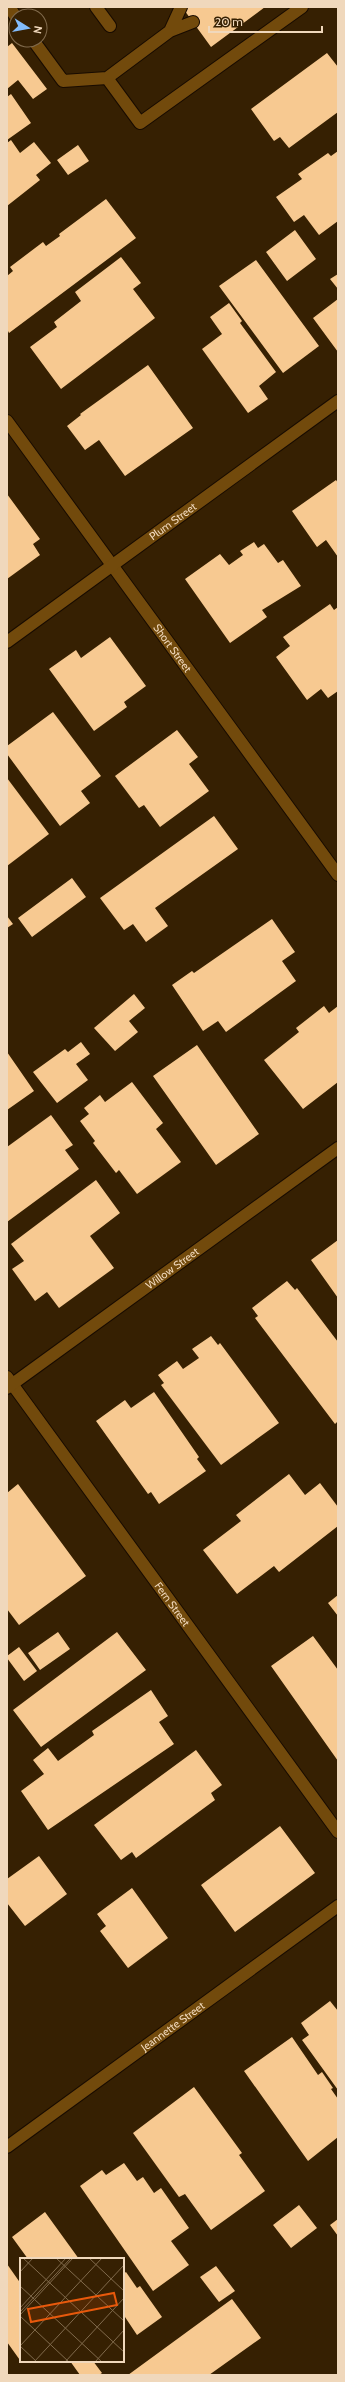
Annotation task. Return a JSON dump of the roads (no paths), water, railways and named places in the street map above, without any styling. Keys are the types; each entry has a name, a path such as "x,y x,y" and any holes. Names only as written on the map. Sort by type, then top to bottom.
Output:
{"street":[{"path":"96,7 110,26"},
{"path":"170,31 181,7"},
{"path":"108,78 140,123 302,7"},
{"path":"39,48 63,81 108,78 170,31 193,22"},
{"name":"Plum Street","path":"7,642 338,401"},
{"name":"Short Street","path":"7,421 338,875"},
{"name":"Willow Street","path":"9,1383 338,1148"},
{"name":"Fern Street","path":"9,1383 338,1832"},
{"name":"Jeannette Street","path":"7,2147 338,1906"}]}
